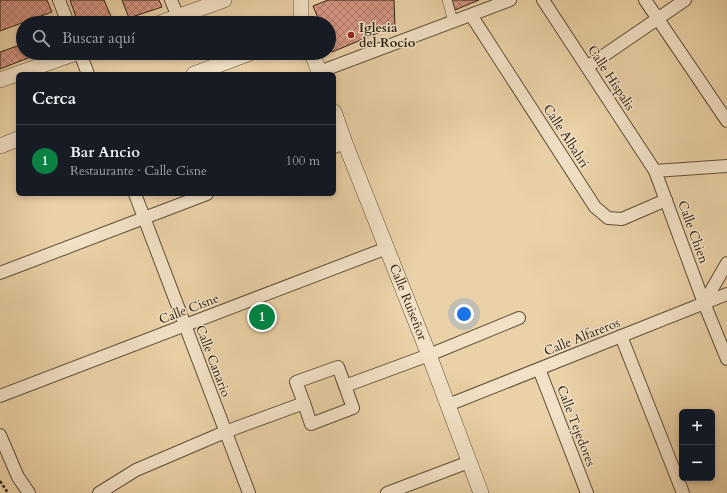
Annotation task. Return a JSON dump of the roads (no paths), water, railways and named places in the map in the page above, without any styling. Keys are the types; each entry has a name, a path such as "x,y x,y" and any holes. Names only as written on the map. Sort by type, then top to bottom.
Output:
{"street":[{"path":"60,0 66,16"},
{"path":"171,0 178,16"},
{"path":"181,16 224,0"},
{"path":"301,0 301,16"},
{"path":"447,0 453,21"},
{"path":"323,72 510,0"},
{"name":"Calle Híspalis","path":"543,0 655,171"},
{"path":"645,0 727,121"},
{"path":"587,67 685,0"},
{"name":"Calle Albahri","path":"471,15 595,208 608,218 622,219 666,200"},
{"path":"23,72 56,60"},
{"path":"83,60 87,72"},
{"path":"199,72 231,60"},
{"path":"315,60 320,72"},
{"path":"0,80 16,74"},
{"name":"Calle Ruiseñor","path":"336,123 340,145 387,248 481,493"},
{"path":"0,146 16,140"},
{"path":"655,171 727,166"},
{"name":"Calle Chien","path":"655,171 704,303 727,359"},
{"name":"Calle Canario","path":"136,196 248,493"},
{"path":"0,273 202,196"},
{"name":"Calle Cisne","path":"0,396 387,248"},
{"path":"704,303 727,263"},
{"name":"Calle Alfareros","path":"448,405 727,294"},
{"path":"346,386 429,355 519,318"},
{"path":"621,336 683,493"},
{"path":"338,367 346,386 353,408 311,424 296,382 338,367"},
{"name":"Calle Tejedores","path":"539,369 587,493"},
{"path":"99,493 136,470 225,432 304,403"},
{"path":"0,435 18,477 29,493"},
{"path":"387,493 469,462"}],"place":[{"name":"Iglesia del Rocío","path":"351,35"},
{"name":"Bar Ancio","path":"262,317"}]}
